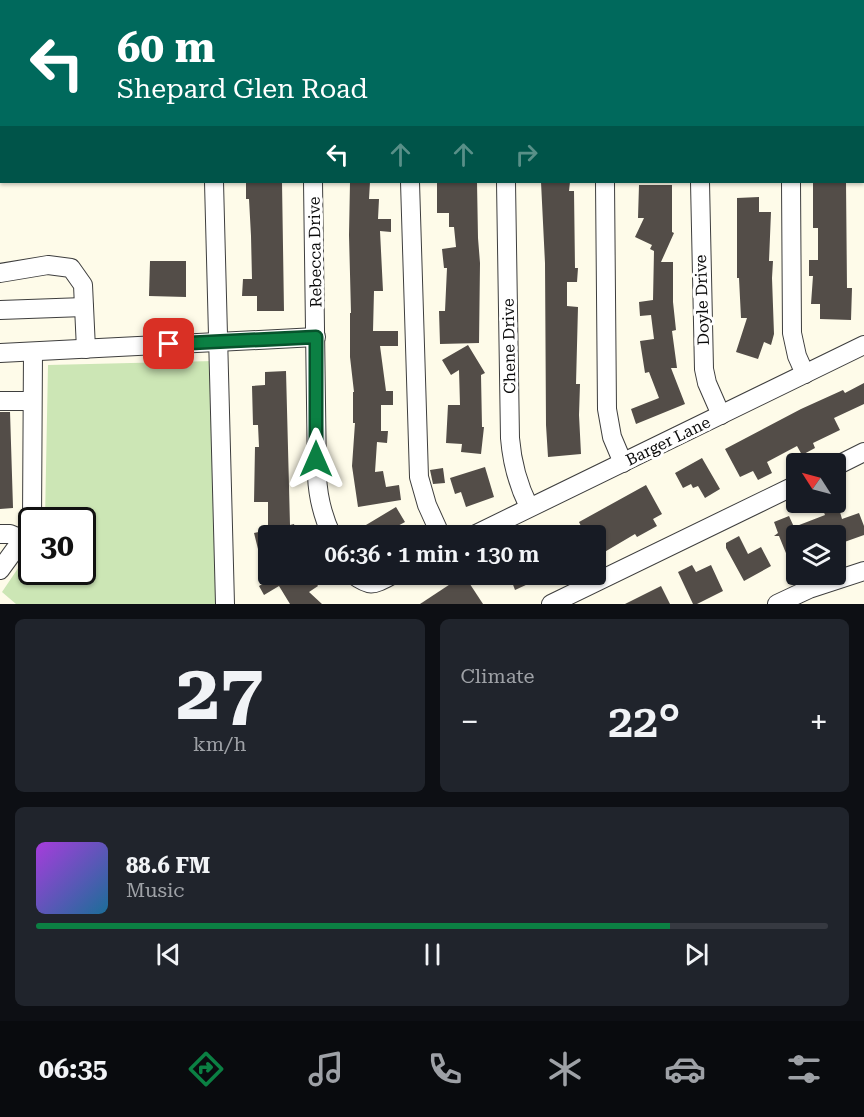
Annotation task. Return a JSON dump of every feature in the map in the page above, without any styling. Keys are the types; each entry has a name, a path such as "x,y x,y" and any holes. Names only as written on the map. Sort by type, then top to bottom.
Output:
{"street":[{"path":"214,183 225,604"},
{"name":"Rebecca Drive","path":"313,183 318,499 327,525"},
{"path":"410,183 419,477 427,505 436,525"},
{"name":"Chene Drive","path":"507,183 510,438 513,464 520,489 529,507"},
{"path":"605,183 607,409 612,437 623,463"},
{"name":"Doyle Drive","path":"700,183 704,369 707,383 721,415"},
{"path":"791,183 792,333 797,356 805,374"},
{"path":"0,273 48,266 71,268 83,285 86,349"},
{"path":"0,310 84,307"},
{"path":"0,353 316,337"},
{"name":"Barger Lane","path":"494,525 864,345"},
{"path":"32,507 33,352"},
{"path":"0,401 32,401"},
{"path":"846,461 864,452"},
{"path":"551,604 786,490"},
{"path":"0,534 18,533"},
{"path":"0,570 18,545"},
{"path":"777,604 809,589 864,571"}],"green space":[{"path":"214,361 219,604 16,604 2,592 18,568 18,585 96,585 96,507 45,507 48,365"}],"building":[{"path":"246,183 282,183 284,311 257,311 257,296 242,296 243,279 252,279 249,199 246,199"},
{"path":"350,183 370,183 369,199 379,199 378,219 391,219 391,232 380,231 383,291 374,291 373,331 398,331 398,346 380,346 386,391 393,391 393,405 381,405 381,431 388,431 387,443 377,442 375,472 383,471 386,487 399,485 401,500 358,507 352,466 355,423 353,423 354,392 350,357"},
{"path":"437,183 477,183 480,263 479,343 440,344 439,311 445,311 447,268 444,268 442,249 456,247 454,227 449,227 449,213 437,213"},
{"path":"541,183 570,183 569,191 574,191 575,268 578,268 577,282 567,282 567,306 578,307 576,384 580,384 581,454 548,457 545,263"},
{"path":"813,183 846,183 847,288 852,288 851,320 820,319 820,304 811,304 813,276 809,276 809,260 818,260 818,228 813,228"},
{"path":"639,185 672,185 672,232 674,233 661,262 673,262 676,330 672,331 677,368 671,368 685,404 636,424 631,409 659,398 649,372 645,373 640,341 654,339 651,315 640,316 639,302 653,300 654,251 650,249 652,245 635,237 644,218 638,218"},
{"path":"759,197 759,212 771,212 769,261 773,261 774,334 771,345 764,342 758,359 736,352 747,318 741,318 739,278 737,278 737,198"},
{"path":"150,261 186,261 186,297 149,296"},
{"path":"468,345 485,373 481,375 482,427 484,427 481,454 461,452 462,444 446,443 448,405 460,405 459,370 451,375 442,360"},
{"path":"286,371 290,525 268,525 268,502 254,502 255,447 259,447 258,425 253,425 252,386 265,385 265,372"},
{"path":"864,383 864,404 834,418 840,430 813,443 815,448 806,453 801,453 797,446 767,462 772,473 758,480 753,471 740,477 725,449 801,409 843,390 845,393"},
{"path":"0,412 10,412 13,508 0,509"},
{"path":"702,458 720,489 705,498 698,486 693,488 691,484 683,488 675,473"},
{"path":"485,467 494,497 466,507 461,492 455,494 450,478"},
{"path":"443,468 445,483 433,484 430,470"},
{"path":"646,485 662,514 653,519 657,526 637,537 635,534 606,551 606,525 580,525 579,522"},
{"path":"396,507 405,522 400,525 366,525"},
{"path":"824,513 840,513 842,519 859,513 864,526 864,535 846,541 846,525 799,525 825,515"},
{"path":"789,516 793,525 786,525 786,553 779,536 774,536 778,533 774,522"},
{"path":"258,532 258,549 254,533"},
{"path":"739,536 748,554 761,547 771,566 744,581 726,548 726,543"},
{"path":"692,565 696,572 711,565 723,591 693,604 678,572"},
{"path":"317,585 309,592 322,604 290,604 279,586 264,595 259,586"},
{"path":"449,585 471,585 483,604 420,604"},
{"path":"513,585 526,585 515,590"},
{"path":"661,586 670,604 625,604"}],"route":[{"path":"169,344 316,337 316,459"}]}
